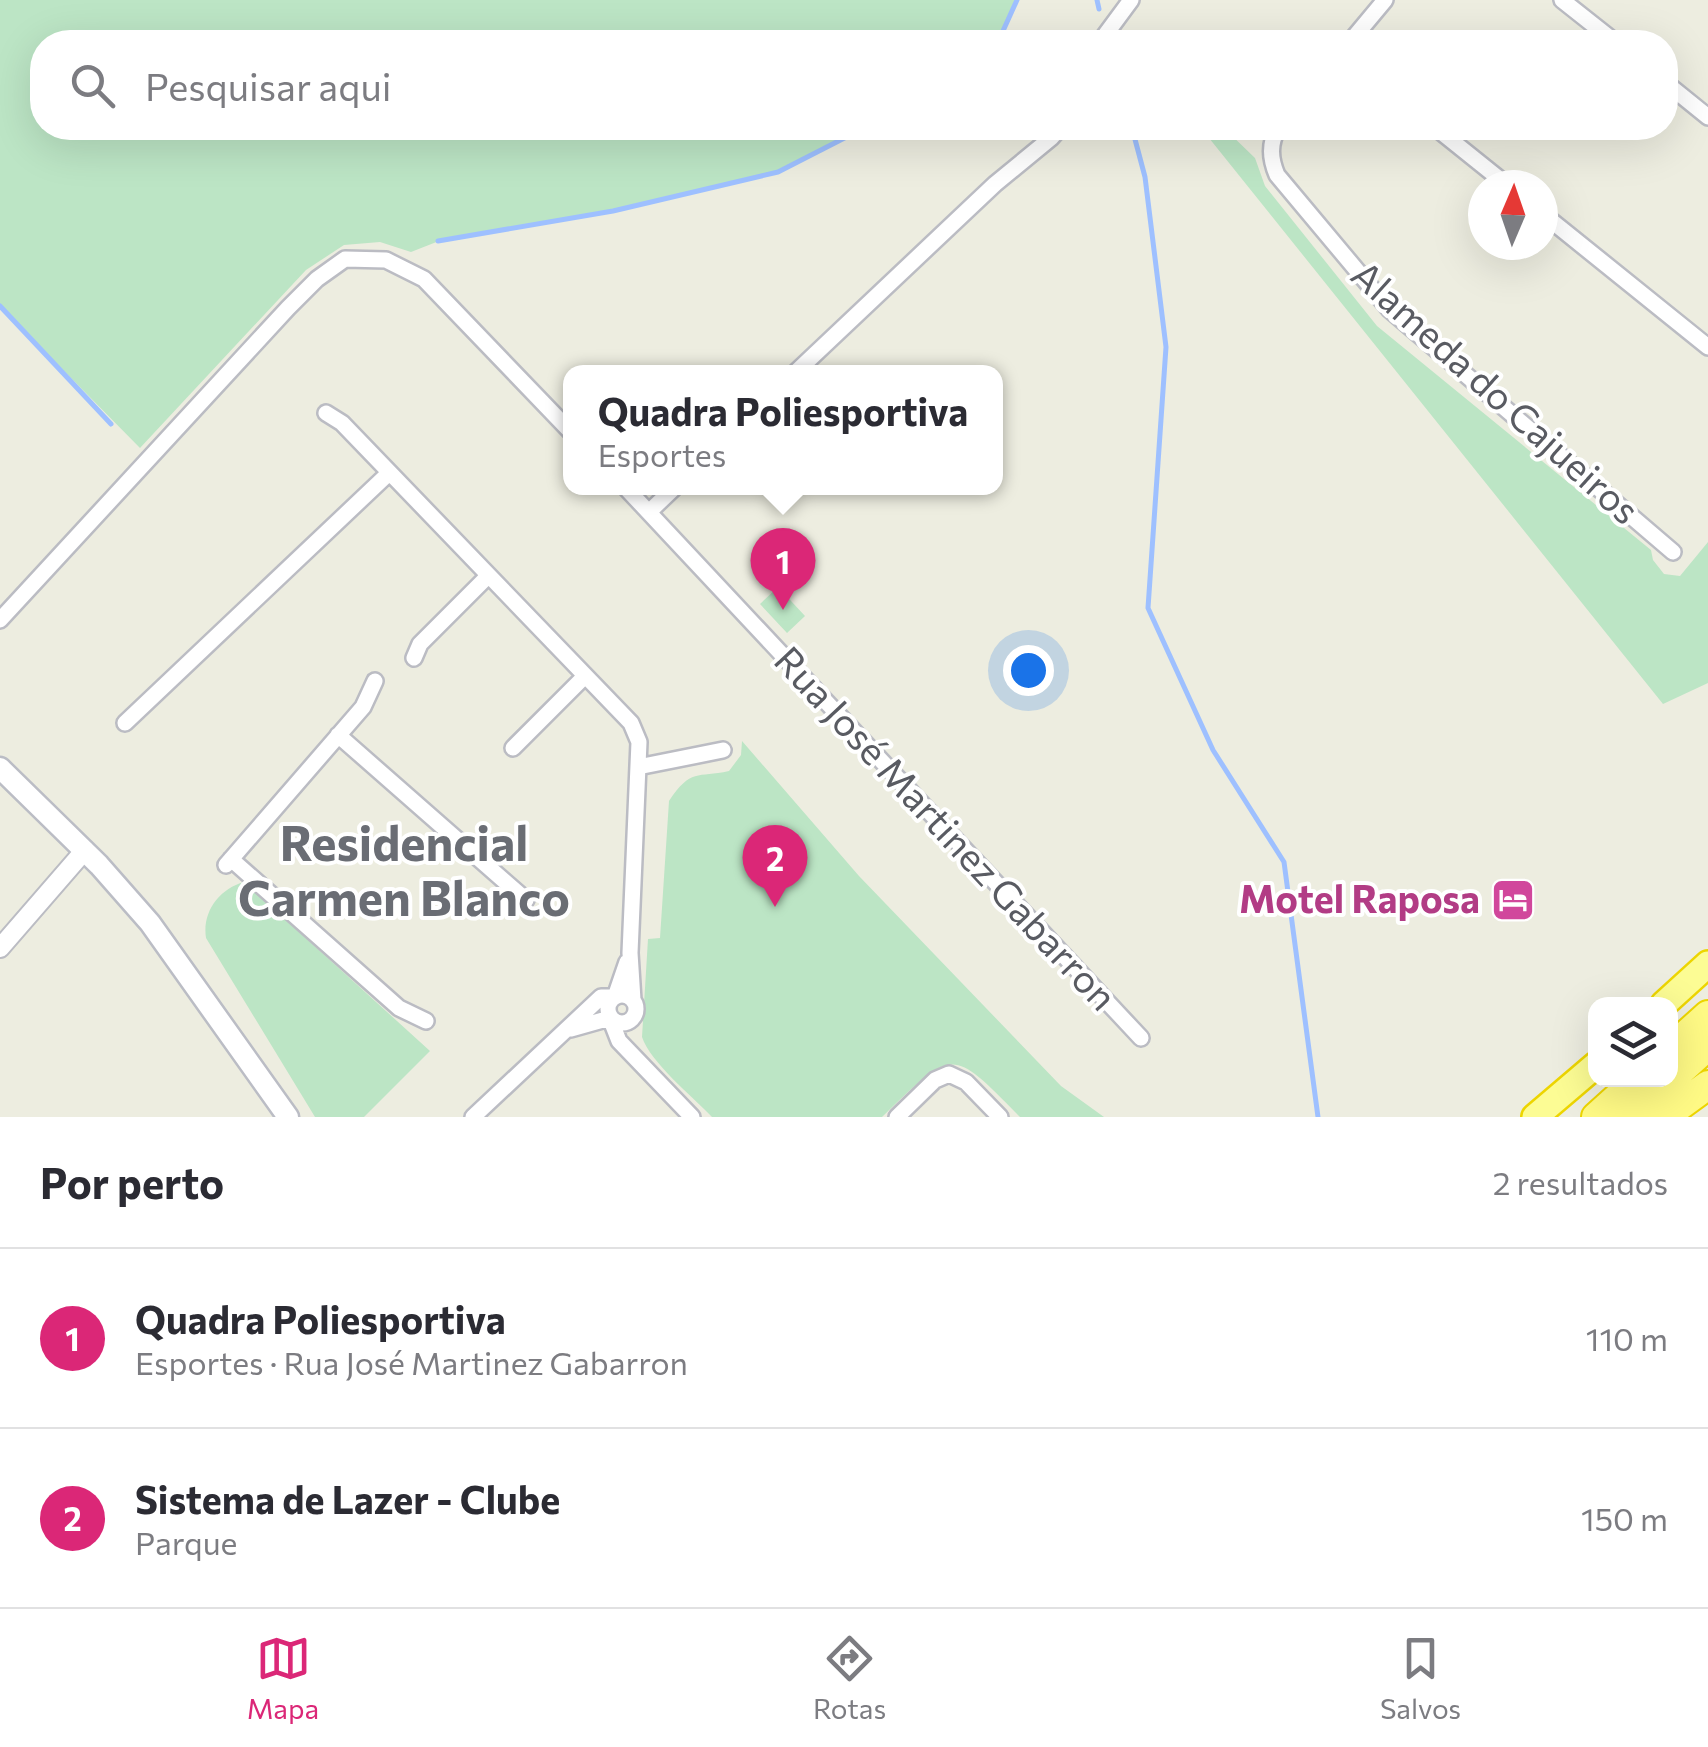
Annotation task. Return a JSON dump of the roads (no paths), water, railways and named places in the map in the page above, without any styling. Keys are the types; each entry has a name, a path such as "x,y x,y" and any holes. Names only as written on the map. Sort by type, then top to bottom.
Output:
{"highway":[{"path":"1672,997 1708,964"},
{"path":"1678,1042 1708,1015"},
{"path":"1630,1117 1708,1046"},
{"path":"1535,1117 1588,1072"},
{"path":"1664,1117 1708,1086"},
{"path":"1596,1117 1629,1087"}],"main road":[{"path":"0,768 85,850 168,946 288,1117"}],"street":[{"path":"1109,30 1131,0"},
{"path":"1360,30 1385,0"},
{"path":"1562,0 1600,30"},
{"path":"1678,93 1708,118"},
{"path":"803,365 995,184 1050,140"},
{"name":"Alameda do Cajueiros","path":"1272,140 1270,158 1276,175 1390,310 1674,552"},
{"path":"1451,140 1488,170"},
{"path":"1558,226 1708,347"},
{"path":"0,620 288,308 317,278 344,259 386,260 424,279 563,424"},
{"path":"326,413 342,423 630,723 639,742 630,953 636,1060"},
{"path":"125,723 389,473"},
{"name":"Rua José Martinez Gabarron","path":"633,495 1141,1038"},
{"path":"649,512 667,495"},
{"path":"414,658 420,644 487,577"},
{"path":"513,748 584,677"},
{"path":"375,681 363,708 228,862 399,1008 426,1020"},
{"path":"338,735 526,900"},
{"path":"638,767 722,750"},
{"path":"0,948 85,850"},
{"path":"630,953 616,996 608,1006 610,1018 620,1041 688,1116"},
{"path":"473,1117 601,997 628,996 633,1000"},
{"path":"567,1030 610,1018 622,1024 633,1018"},
{"path":"897,1117 935,1080 949,1074 966,1082 1000,1117"}],"waterway":[{"path":"1003,30 1017,0"},
{"path":"1097,0 1099,9"},
{"path":"438,241 613,211 778,172 841,140"},
{"path":"1135,140 1145,177 1166,347 1148,608 1213,750 1284,862 1318,1117"},
{"path":"0,306 111,424"}],"place":[{"name":"Quadra Poliesportiva","path":"783,610"},
{"name":"Motel Raposa","path":"1513,900"},
{"name":"Sistema de Lazer - Clube","path":"775,907"}],"district":[{"name":"Residencial Carmen Blanco","path":"404,872"}]}
